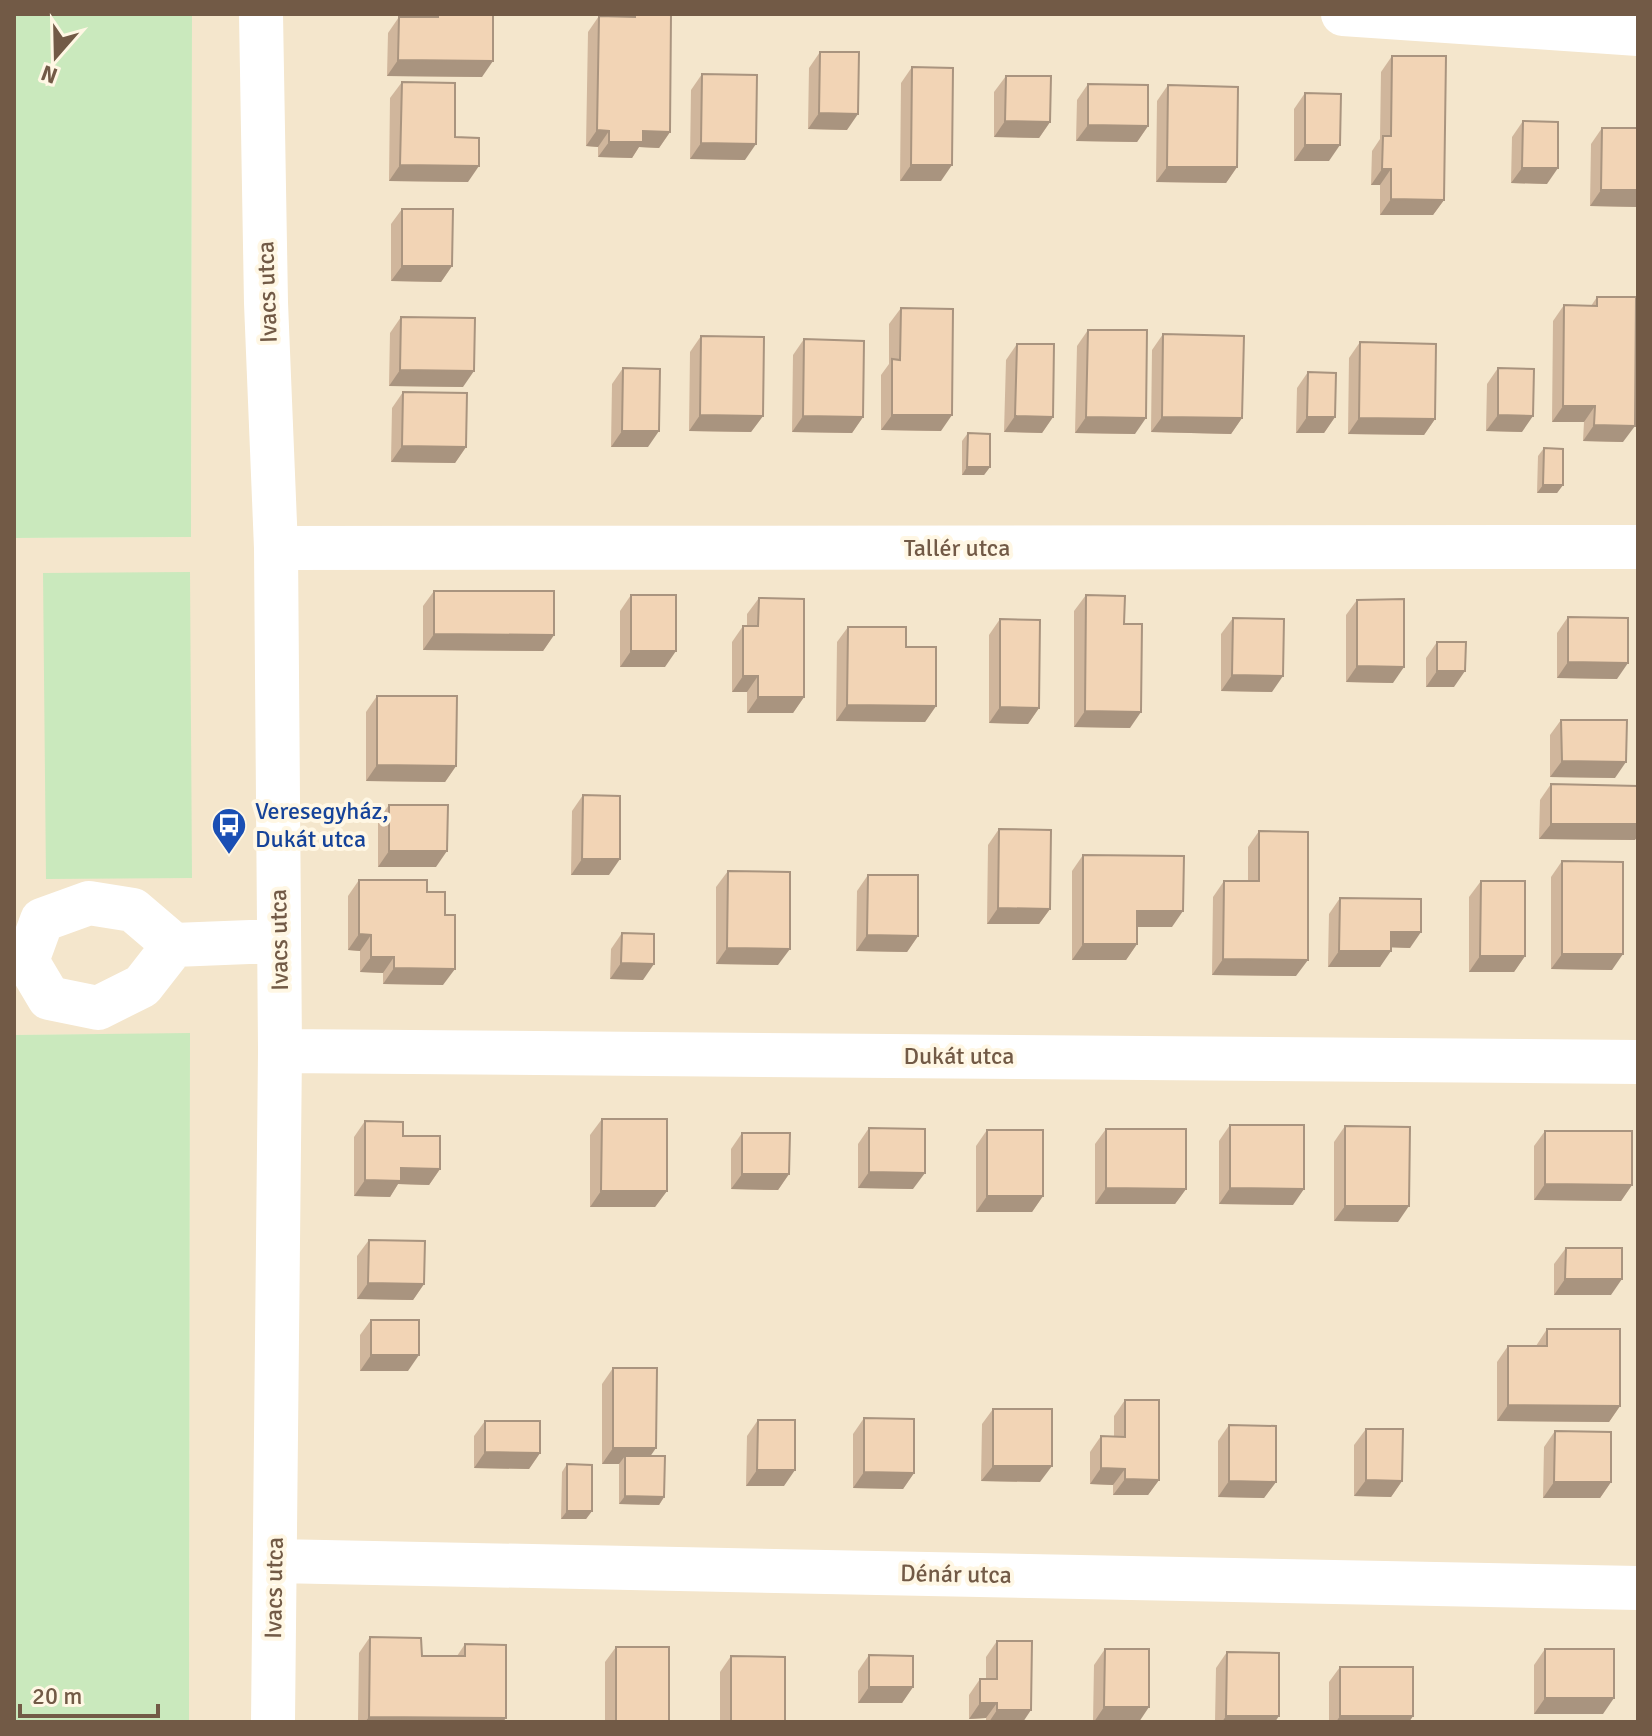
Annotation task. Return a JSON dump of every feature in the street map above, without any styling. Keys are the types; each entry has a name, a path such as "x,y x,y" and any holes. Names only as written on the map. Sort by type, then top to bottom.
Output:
{"street":[{"name":"Ivacs utca","path":"261,14 266,303 276,548 280,1051 273,1722"},
{"path":"1343,14 1638,34"},
{"name":"Tallér utca","path":"276,548 1638,547"},
{"path":"174,945 278,941"},
{"name":"Dukát utca","path":"280,1051 1638,1062"},
{"name":"Dénár utca","path":"275,1561 1638,1588"}],"shaded area":[{"path":"192,14 1638,14 1638,1722 189,1722 190,1034 14,1035 14,538 191,537"}],"green space":[{"path":"14,14 192,14 191,537 14,538"},
{"path":"190,572 192,878 46,879 43,573"},
{"path":"190,1033 189,1722 14,1722 14,1035"}],"building":[{"path":"438,14 493,14 493,61 398,60 399,17 438,17"},
{"path":"635,14 671,14 670,132 643,131 643,142 609,142 609,131 597,130 599,16 635,17"},
{"path":"820,52 859,52 858,114 819,113"},
{"path":"1392,56 1446,56 1444,200 1391,199 1391,169 1382,169 1383,136 1391,136"},
{"path":"912,67 953,68 952,165 911,165"},
{"path":"702,74 757,75 756,144 701,143"},
{"path":"1006,76 1051,76 1050,122 1005,121"},
{"path":"402,82 455,83 455,137 479,138 479,166 400,165"},
{"path":"1088,84 1148,85 1148,126 1088,125"},
{"path":"1168,85 1238,87 1237,167 1167,167"},
{"path":"1305,93 1341,94 1340,145 1305,145"},
{"path":"1523,121 1558,122 1558,168 1522,168"},
{"path":"1602,128 1638,128 1638,190 1601,190"},
{"path":"402,209 453,209 452,266 402,266"},
{"path":"1597,297 1636,297 1635,426 1594,425 1595,406 1563,406 1564,305 1597,306"},
{"path":"901,308 953,309 952,415 892,415 892,359 900,360"},
{"path":"401,317 475,318 474,371 400,370"},
{"path":"1088,330 1147,330 1146,418 1086,417"},
{"path":"1163,334 1244,336 1242,418 1162,417"},
{"path":"701,336 764,337 763,416 700,415"},
{"path":"804,339 864,341 863,417 803,416"},
{"path":"1360,342 1436,344 1435,419 1359,418"},
{"path":"1017,344 1054,344 1053,417 1015,416"},
{"path":"623,368 660,369 659,431 622,431"},
{"path":"1498,368 1534,369 1533,416 1498,415"},
{"path":"1308,372 1336,373 1335,417 1307,417"},
{"path":"403,392 467,393 466,447 402,446"},
{"path":"968,433 990,434 990,467 967,467"},
{"path":"1544,448 1563,449 1563,485 1543,485"},
{"path":"434,591 554,591 554,635 434,634"},
{"path":"631,595 676,595 676,651 631,651"},
{"path":"1086,595 1125,596 1124,624 1142,624 1141,712 1085,711"},
{"path":"759,598 804,599 804,697 758,697 758,676 743,676 743,626 758,626"},
{"path":"1404,599 1404,667 1357,666 1357,600"},
{"path":"1568,617 1628,618 1628,663 1568,662"},
{"path":"1233,618 1284,619 1283,676 1232,675"},
{"path":"1000,619 1040,620 1039,708 1000,707"},
{"path":"848,627 906,627 906,647 936,647 936,706 847,705"},
{"path":"1437,642 1466,642 1465,671 1437,671"},
{"path":"377,696 457,696 456,766 377,765"},
{"path":"1561,720 1627,720 1626,762 1562,761"},
{"path":"1551,784 1638,786 1638,824 1551,824"},
{"path":"583,795 620,796 620,859 582,859"},
{"path":"389,805 448,805 447,851 389,851"},
{"path":"999,829 1051,830 1050,909 998,908"},
{"path":"1259,831 1308,832 1308,960 1223,959 1224,881 1259,881"},
{"path":"1083,855 1184,856 1183,911 1137,911 1137,944 1083,944"},
{"path":"1562,861 1623,862 1623,954 1562,954"},
{"path":"728,871 790,872 790,949 727,948"},
{"path":"868,875 918,875 918,936 867,935"},
{"path":"359,880 427,880 427,892 445,892 445,915 455,915 455,969 394,968 394,957 371,957 371,935 359,934"},
{"path":"1481,881 1525,881 1525,956 1480,956"},
{"path":"1340,898 1421,899 1421,932 1391,932 1391,951 1339,951"},
{"path":"622,933 654,934 654,964 621,963"},
{"path":"602,1119 667,1119 667,1191 601,1191"},
{"path":"365,1121 403,1122 403,1136 440,1136 440,1169 401,1168 401,1181 365,1180"},
{"path":"1230,1125 1304,1125 1304,1189 1230,1188"},
{"path":"1345,1126 1410,1127 1409,1206 1345,1206"},
{"path":"869,1128 925,1129 925,1173 869,1172"},
{"path":"1106,1129 1186,1129 1186,1189 1106,1188"},
{"path":"987,1130 1043,1130 1043,1196 987,1196"},
{"path":"1545,1131 1632,1131 1632,1185 1545,1184"},
{"path":"742,1133 790,1133 789,1174 742,1174"},
{"path":"369,1240 425,1241 424,1284 368,1283"},
{"path":"1566,1248 1622,1248 1622,1279 1565,1279"},
{"path":"371,1320 419,1320 419,1355 371,1355"},
{"path":"1547,1329 1620,1329 1620,1406 1508,1405 1508,1346 1547,1346"},
{"path":"613,1368 657,1368 656,1448 613,1448"},
{"path":"1125,1400 1159,1400 1159,1480 1125,1479 1125,1469 1101,1468 1101,1436 1125,1437"},
{"path":"993,1409 1052,1409 1052,1466 993,1466"},
{"path":"864,1418 914,1419 914,1473 864,1472"},
{"path":"758,1420 795,1420 795,1470 757,1470"},
{"path":"485,1421 540,1421 540,1453 485,1452"},
{"path":"1229,1425 1276,1426 1276,1482 1229,1481"},
{"path":"1366,1429 1403,1429 1402,1481 1366,1480"},
{"path":"1555,1431 1611,1432 1611,1482 1554,1482"},
{"path":"625,1456 665,1456 664,1497 625,1496"},
{"path":"567,1464 592,1465 592,1511 567,1511"},
{"path":"370,1637 421,1638 422,1656 465,1656 465,1644 506,1645 506,1718 369,1717"},
{"path":"997,1641 1032,1641 1031,1710 997,1710 997,1703 980,1703 980,1679 997,1679"},
{"path":"616,1647 669,1647 669,1722 616,1722"},
{"path":"1105,1649 1149,1649 1149,1707 1104,1707"},
{"path":"1545,1649 1614,1649 1614,1698 1545,1698"},
{"path":"1227,1652 1279,1653 1279,1716 1226,1716"},
{"path":"869,1655 913,1656 913,1687 869,1687"},
{"path":"731,1656 785,1657 785,1722 731,1722"},
{"path":"1340,1667 1413,1667 1413,1716 1340,1716"}],"place":[{"name":"Veresegyház, Dukát utca","path":"229,856"}]}
